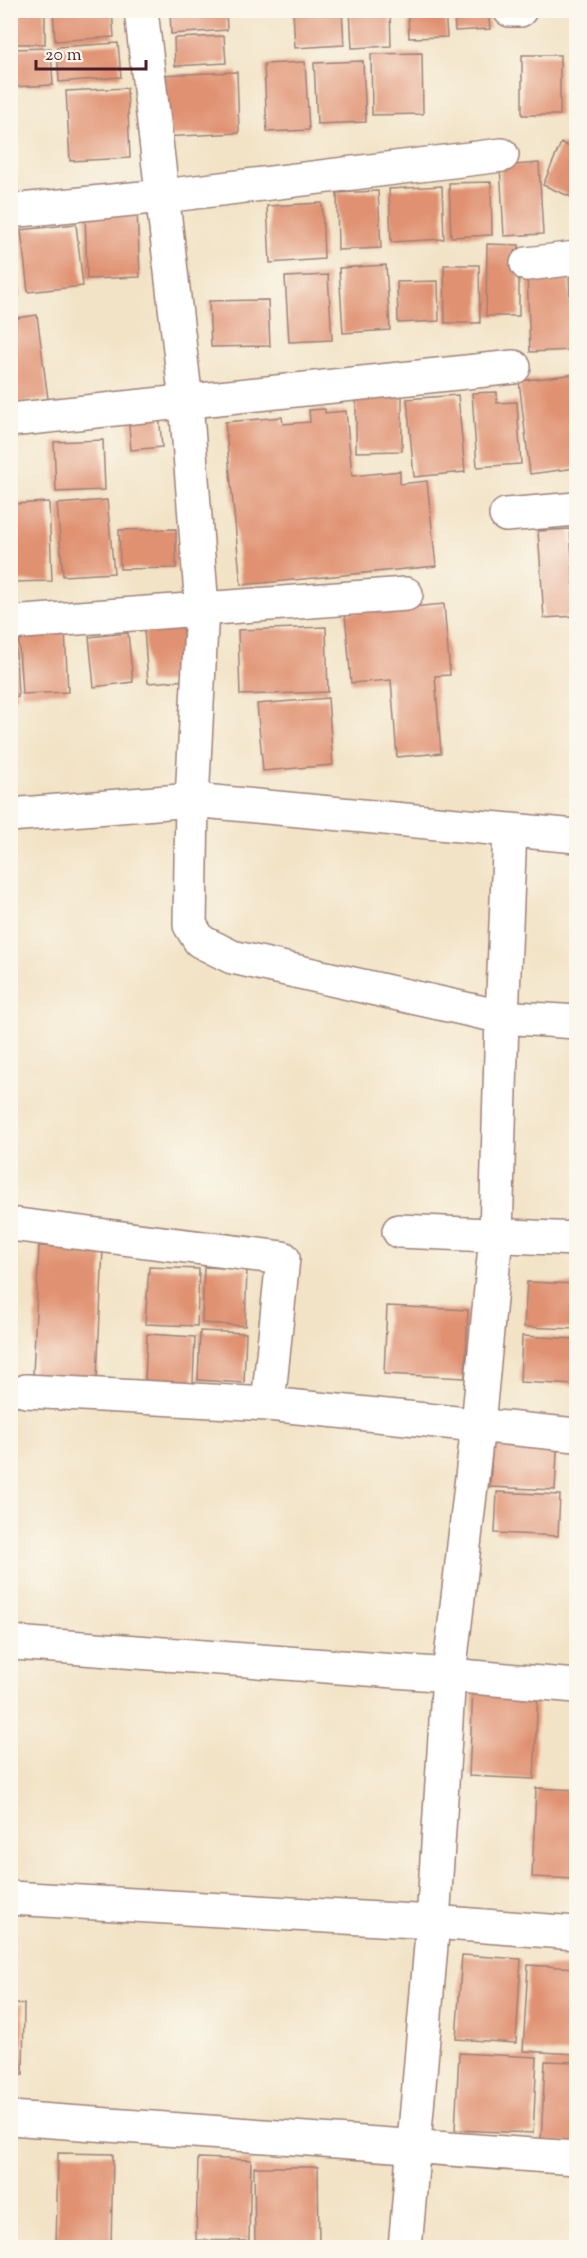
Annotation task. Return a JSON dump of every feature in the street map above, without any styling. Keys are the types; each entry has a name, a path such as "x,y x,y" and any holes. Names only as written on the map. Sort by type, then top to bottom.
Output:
{"street":[{"path":"141,10 186,402 202,608 192,800 190,925 200,941 232,957 502,1017 576,1022"},
{"path":"510,10 520,10"},
{"path":"10,211 163,196 502,155"},
{"path":"527,264 576,258"},
{"path":"10,420 514,367"},
{"path":"506,515 576,509"},
{"path":"10,623 406,594"},
{"path":"10,815 192,800 576,836"},
{"path":"405,2247 433,1922 449,1675 478,1425 496,1236 510,831"},
{"path":"10,1224 283,1258 268,1404"},
{"path":"399,1231 576,1239"},
{"path":"26,1391 268,1404 576,1435"},
{"path":"14,1643 576,1686"},
{"path":"10,1898 433,1922 576,1934"},
{"path":"10,2118 576,2158"}],"building":[{"path":"10,10 45,10 45,44 10,44"},
{"path":"53,10 112,10 114,37 55,41"},
{"path":"170,10 226,10 227,30 171,34"},
{"path":"293,10 342,10 344,45 295,48"},
{"path":"350,10 390,10 391,46 352,48"},
{"path":"408,10 445,10 447,37 409,38"},
{"path":"454,10 488,10 490,29 455,31"},
{"path":"224,36 226,63 175,66 174,38"},
{"path":"118,43 121,77 59,82 57,47"},
{"path":"51,48 53,85 13,87 11,49"},
{"path":"422,53 423,114 372,115 371,54"},
{"path":"522,55 560,55 560,115 522,115"},
{"path":"363,61 366,122 317,124 314,63"},
{"path":"305,62 309,130 267,132 264,64"},
{"path":"237,72 239,133 162,137 159,75"},
{"path":"127,88 130,158 70,161 66,91"},
{"path":"561,143 576,150 576,199 543,185"},
{"path":"539,163 543,234 504,236 500,166"},
{"path":"491,182 492,235 451,237 449,183"},
{"path":"442,186 444,239 391,242 389,189"},
{"path":"378,191 381,248 338,250 337,193"},
{"path":"322,203 324,259 270,263 267,206"},
{"path":"137,210 140,277 87,279 85,212"},
{"path":"14,222 18,271 10,271 10,223"},
{"path":"76,224 83,286 28,292 21,230"},
{"path":"487,244 519,245 519,316 486,316"},
{"path":"386,265 390,330 343,333 339,268"},
{"path":"444,265 479,265 480,323 445,323"},
{"path":"569,272 572,350 530,352 527,274"},
{"path":"328,275 332,340 289,342 285,277"},
{"path":"17,276 19,295 10,297 10,277"},
{"path":"438,281 439,321 398,323 397,282"},
{"path":"268,300 270,346 211,347 209,301"},
{"path":"37,315 48,399 10,404 10,319"},
{"path":"576,374 576,468 530,474 519,381"},
{"path":"356,389 402,390 402,451 356,452"},
{"path":"497,392 497,403 517,402 521,464 477,467 472,393"},
{"path":"458,395 465,472 414,477 407,399"},
{"path":"325,409 325,413 346,411 352,476 400,471 400,484 427,481 436,566 241,585 225,422 282,417 283,424 310,422 309,410"},
{"path":"159,413 162,447 131,450 128,415"},
{"path":"103,440 105,490 56,492 54,442"},
{"path":"107,500 114,573 63,576 57,504"},
{"path":"49,502 52,581 10,582 10,504"},
{"path":"176,529 176,568 120,569 119,530"},
{"path":"570,529 576,616 544,618 538,531"},
{"path":"444,604 450,675 435,676 441,753 397,757 391,680 351,683 345,613"},
{"path":"185,625 189,680 148,683 144,629"},
{"path":"326,627 328,692 240,695 238,630"},
{"path":"65,630 68,692 22,694 18,632"},
{"path":"15,633 18,697 10,698 10,634"},
{"path":"128,633 133,682 94,687 89,637"},
{"path":"328,698 333,765 263,771 257,704"},
{"path":"39,1246 103,1249 97,1378 33,1375"},
{"path":"149,1267 199,1269 197,1326 145,1324"},
{"path":"204,1267 247,1269 245,1326 202,1323"},
{"path":"527,1282 576,1284 576,1329 524,1327"},
{"path":"387,1306 468,1310 465,1378 384,1374"},
{"path":"200,1331 246,1333 244,1383 198,1380"},
{"path":"147,1334 195,1337 193,1383 145,1381"},
{"path":"522,1336 576,1339 576,1385 520,1382"},
{"path":"493,1432 558,1435 555,1490 490,1487"},
{"path":"497,1492 560,1495 558,1536 495,1533"},
{"path":"473,1688 538,1691 534,1779 469,1776"},
{"path":"536,1788 576,1790 576,1879 532,1877"},
{"path":"462,1955 521,1959 516,2043 456,2039"},
{"path":"528,1965 576,1968 576,2054 523,2051"},
{"path":"10,2004 24,2004 23,2075 10,2075"},
{"path":"459,2053 537,2057 533,2133 455,2130"},
{"path":"545,2061 576,2062 576,2144 541,2142"},
{"path":"58,2153 113,2154 111,2248 56,2248"},
{"path":"198,2158 251,2160 249,2241 196,2240"},
{"path":"254,2167 318,2167 319,2248 255,2248"}]}
